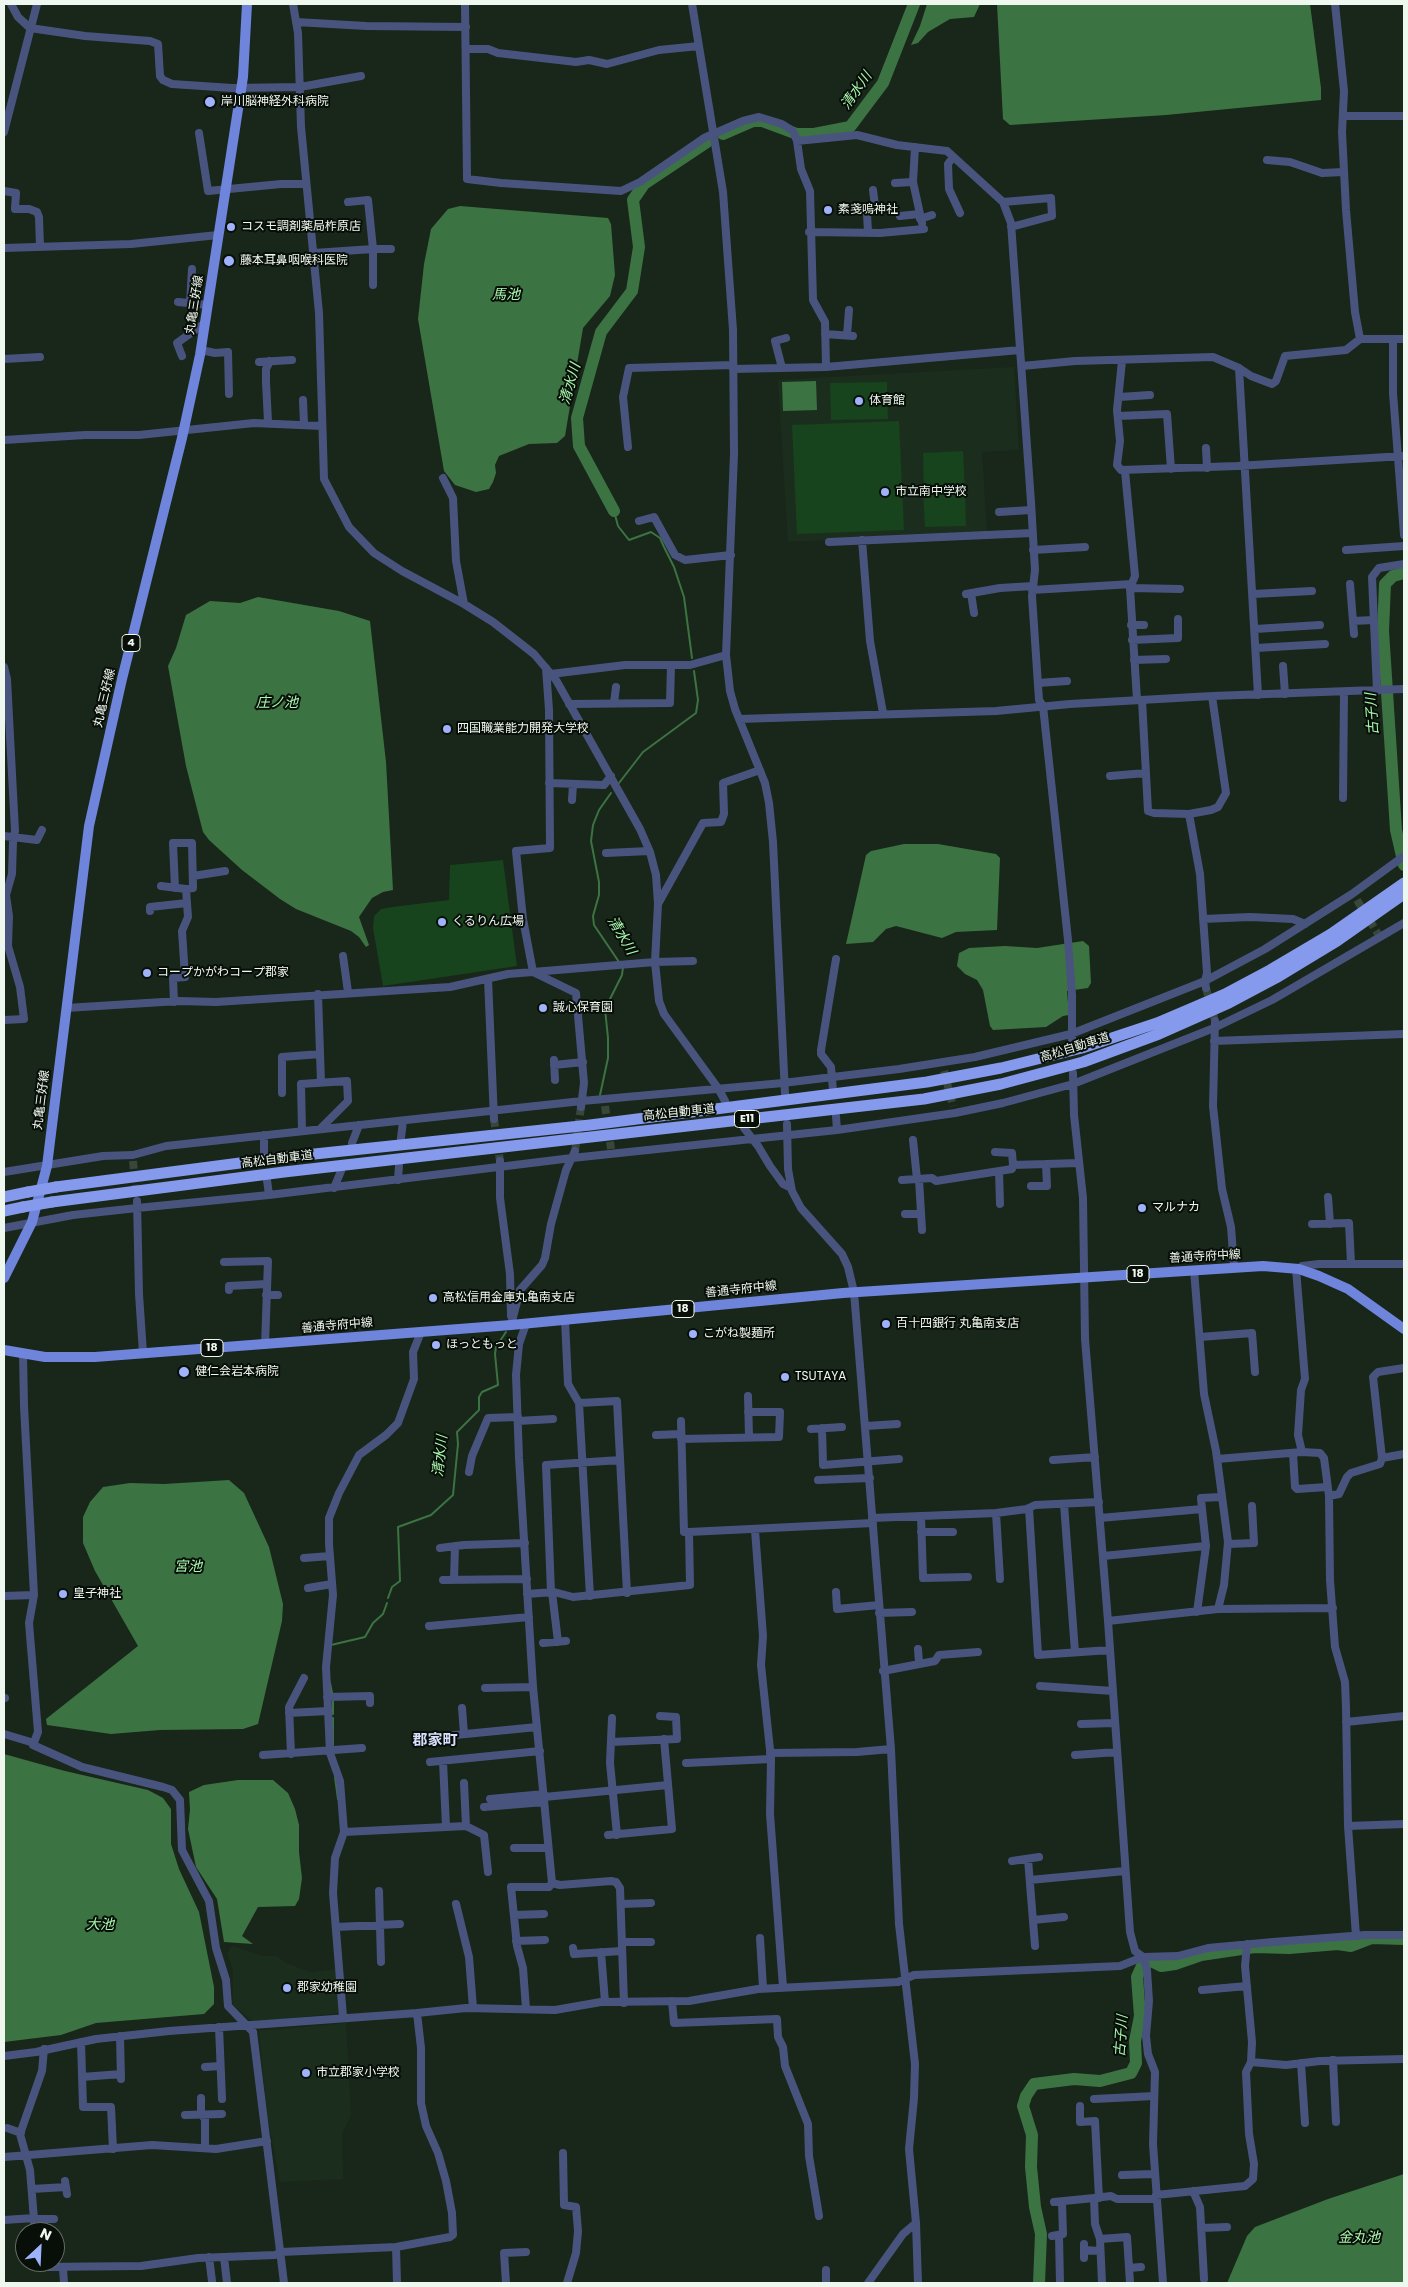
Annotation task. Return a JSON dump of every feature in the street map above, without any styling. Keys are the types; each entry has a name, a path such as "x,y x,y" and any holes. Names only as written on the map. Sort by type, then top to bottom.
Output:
{"highway":[{"name":"高松自動車道","path":"4,1197 56,1187 277,1159 580,1126 798,1099 927,1082 1002,1068 1082,1048 1157,1023 1225,994 1270,970 1401,891"},
{"name":"高松自動車道","path":"4,1211 52,1202 284,1172 924,1099 1001,1084 1083,1062 1160,1034 1229,1004 1329,946 1401,891"}],"main road":[{"name":"丸亀三好線","path":"4,1278 32,1222 46,1166 89,826 97,785 184,431 201,350 241,88 247,4"},
{"name":"善通寺府中線","path":"4,1350 23,1354 79,1358 526,1324 854,1292 1277,1266 1298,1269 1348,1289 1404,1329"}],"street":[{"path":"11,4 18,17 30,28 85,36 150,40 158,44 160,76 163,80 172,84 241,88 300,87 361,76"},
{"path":"4,132 37,4"},
{"path":"293,4 296,22 306,184 319,313 324,479 349,527 374,553 464,604 517,639 534,654 548,671 611,776 649,851 656,875 658,904 655,962 659,1001 664,1014 718,1088 725,1101"},
{"path":"465,4 467,179 621,191 640,182 672,158 714,133 743,121 759,117 782,124 795,136 801,170 810,191 809,232 813,300 824,322 826,367"},
{"path":"692,4 723,192 730,280 734,454 726,655 730,691 739,719 760,770 769,803 773,835 785,1094"},
{"path":"1336,4 1342,61 1344,172 1355,312 1360,339"},
{"path":"296,22 366,26 466,27"},
{"path":"466,49 488,49 498,53 576,62 589,60 607,64 659,50 699,46"},
{"path":"1343,116 1404,116"},
{"path":"199,132 208,191 225,191 281,184 306,184"},
{"path":"795,136 857,135 915,148 947,151 1003,202 1011,227 1013,240 1011,253 1022,366 1031,510 1032,588 1039,700 1044,706 1068,940 1072,995 1072,1043"},
{"path":"915,148 913,182 921,221"},
{"path":"953,157 948,164 949,189 960,213"},
{"path":"1267,160 1290,162 1322,173 1344,172"},
{"path":"895,182 913,182"},
{"path":"868,232 867,214 875,206 873,190"},
{"path":"4,191 16,192 14,209 29,209 37,212 39,217 40,247"},
{"path":"1003,202 1051,198 1052,216 1011,227"},
{"path":"348,202 368,200 373,249 373,285"},
{"path":"809,232 868,232 921,221 932,215"},
{"path":"900,216 921,221"},
{"path":"4,248 130,244 218,235"},
{"path":"314,253 391,249"},
{"path":"190,304 192,269"},
{"path":"178,302 208,305"},
{"path":"825,334 850,336 849,310"},
{"path":"182,356 177,343 205,323"},
{"path":"782,368 776,341 786,338"},
{"path":"1022,366 1213,357 1272,384 1276,381 1285,356 1346,350 1360,339 1404,339"},
{"path":"1393,340 1394,393 1402,456 1404,535"},
{"path":"201,350 215,353 228,352 232,364 229,394"},
{"path":"628,447 623,396 629,368 826,367 1020,350"},
{"path":"4,359 40,357"},
{"path":"259,362 292,360"},
{"path":"268,422 266,369 270,361"},
{"path":"1122,361 1118,416 1120,440 1117,465 1124,471 1136,576 1131,586 1131,625 1140,700 1148,811 1154,813 1189,814 1218,807 1226,793 1212,696"},
{"path":"1239,368 1258,695"},
{"path":"1119,397 1150,395"},
{"path":"304,400 304,424"},
{"path":"1118,416 1168,414 1171,469"},
{"path":"4,440 85,435 139,435 268,422 322,426"},
{"path":"1206,448 1207,468"},
{"path":"1124,471 1402,456"},
{"path":"443,478 453,498 456,561 464,604"},
{"path":"999,512 1031,510"},
{"path":"639,521 654,517 675,555 685,560 731,555"},
{"path":"828,542 1032,533"},
{"path":"862,540 870,641 883,713"},
{"path":"1346,550 1404,546"},
{"path":"1033,550 1085,547"},
{"path":"1378,691 1371,584 1374,571 1384,567 1399,567 1404,564"},
{"path":"1350,584 1354,634"},
{"path":"974,613 969,593 1032,588 1131,586 1180,589"},
{"path":"1253,594 1312,591"},
{"path":"1132,640 1178,638 1178,619"},
{"path":"1353,620 1373,620"},
{"path":"1131,625 1144,626"},
{"path":"1255,629 1320,625"},
{"path":"1256,648 1325,644"},
{"path":"548,671 625,665 690,665 726,655"},
{"path":"1134,660 1166,659"},
{"path":"569,704 670,703 671,665"},
{"path":"1283,666 1285,694"},
{"path":"4,667 7,679 10,719 14,836 12,874 6,895 9,916 8,946 20,987 24,1019 4,1020"},
{"path":"534,972 523,919 516,851 550,848 548,671"},
{"path":"1038,683 1067,681"},
{"path":"614,703 616,687"},
{"path":"739,719 883,713 996,711 1044,706 1212,696 1404,689"},
{"path":"1343,798 1344,692"},
{"path":"658,904 702,823 721,822 724,814 723,783 760,770"},
{"path":"1110,776 1146,773"},
{"path":"550,784 604,785 611,776"},
{"path":"572,800 573,784"},
{"path":"1189,814 1200,874 1208,972 1205,985"},
{"path":"4,836 37,840 42,830"},
{"path":"161,886 174,888 186,889 193,888 192,843 173,843 174,888"},
{"path":"606,853 649,851"},
{"path":"4,1172 104,1156 133,1158 166,1146 264,1135 403,1120 493,1115 718,1088 943,1067 1072,1034 1205,985 1305,924 1354,897 1404,856"},
{"path":"193,876 224,871"},
{"path":"174,1002 173,978 185,977 182,931 188,917 186,889"},
{"path":"150,911 150,907 187,903"},
{"path":"1203,919 1250,917 1293,919 1305,924"},
{"path":"4,1228 137,1204 269,1195 398,1180 573,1155 837,1130 1020,1099 1073,1084 1272,1000 1404,923"},
{"path":"343,956 348,992"},
{"path":"833,1090 829,1062 821,1054 821,1050 836,959"},
{"path":"66,1008 174,1002 216,1002 348,992 450,987 488,978 534,972 655,962 693,961"},
{"path":"534,972 576,993 584,1083 581,1104"},
{"path":"488,978 493,1115"},
{"path":"318,994 321,1083"},
{"path":"1215,1024 1213,1106 1222,1189 1231,1228 1234,1268"},
{"path":"1214,1041 1404,1034"},
{"path":"282,1093 282,1057 320,1054"},
{"path":"555,1080 554,1062 583,1062"},
{"path":"1073,1073 1083,1198 1085,1339 1099,1502 1130,1932 1135,1951 1144,1959 1147,1970 1149,2000 1146,2036 1148,2054 1155,2072 1154,2174 1163,2283"},
{"path":"302,1131 301,1084 347,1081 348,1101 320,1129"},
{"path":"836,1116 837,1130"},
{"path":"401,1138 403,1120"},
{"path":"787,1124 788,1169 791,1188 801,1208 842,1254 848,1267 854,1292 869,1461 883,1671 891,1749 899,1924 915,2064 909,2149 916,2223 918,2283"},
{"path":"352,1143 359,1125"},
{"path":"744,1128 783,1184 791,1188"},
{"path":"264,1135 264,1152"},
{"path":"913,1140 922,1230"},
{"path":"902,1180 932,1178 936,1181 1012,1168 1012,1153 995,1152"},
{"path":"512,1325 520,1290 542,1265 545,1258 551,1224 566,1170 573,1155"},
{"path":"1012,1165 1079,1163"},
{"path":"1031,1186 1046,1186 1046,1164"},
{"path":"398,1180 399,1165"},
{"path":"500,1165 500,1198 510,1274 512,1325"},
{"path":"334,1188 341,1171"},
{"path":"999,1171 1000,1204"},
{"path":"267,1180 269,1195"},
{"path":"1328,1197 1330,1224"},
{"path":"137,1204 139,1294 144,1353"},
{"path":"905,1214 921,1214"},
{"path":"1312,1224 1349,1223 1351,1263"},
{"path":"224,1262 268,1261 265,1345"},
{"path":"1302,1452 1298,1435 1298,1414 1301,1390 1305,1379 1298,1269 1302,1266 1319,1264 1404,1264"},
{"path":"1194,1270 1204,1394 1217,1459 1228,1544 1224,1585 1218,1609"},
{"path":"229,1290 229,1286 267,1284"},
{"path":"266,1295 278,1295"},
{"path":"565,1320 568,1384 579,1403 590,1596"},
{"path":"526,1324 519,1344 516,1375 518,1419 533,1686 552,1883 549,1888 511,1887 516,1941 523,1968 526,2009"},
{"path":"343,2017 333,1893 335,1858 344,1832 340,1781 330,1751 327,1698 326,1654 332,1612 328,1532 331,1510 359,1455 386,1435 398,1423 414,1379 413,1352 421,1332"},
{"path":"1200,1338 1252,1333 1255,1372"},
{"path":"23,1354 34,1595 29,1623 38,1732 34,1743"},
{"path":"1293,1453 1295,1487 1297,1490 1328,1491 1339,1494 1347,1477 1352,1473 1380,1464 1382,1458 1373,1377 1378,1372 1404,1368"},
{"path":"748,1396 749,1437"},
{"path":"579,1403 617,1401 627,1593"},
{"path":"656,1435 681,1437 779,1437 780,1412 748,1412"},
{"path":"470,1472 472,1456 488,1418 553,1420"},
{"path":"681,1421 684,1532 755,1530 921,1516 996,1513 1029,1508 1035,1505 1099,1502"},
{"path":"866,1426 898,1424"},
{"path":"811,1429 842,1427"},
{"path":"822,1428 823,1465 898,1459"},
{"path":"1217,1459 1302,1452 1320,1453 1324,1458 1328,1491 1330,1580 1334,1608 1335,1647 1344,1682 1348,1826 1356,1936"},
{"path":"1382,1458 1404,1454"},
{"path":"1053,1460 1095,1457"},
{"path":"543,1644 562,1642 552,1592 546,1465 620,1460"},
{"path":"818,1480 870,1478"},
{"path":"1197,1612 1206,1546 1201,1498 1221,1497"},
{"path":"1064,1504 1075,1652"},
{"path":"1228,1544 1254,1543 1252,1506"},
{"path":"1029,1508 1038,1655"},
{"path":"1100,1518 1202,1509"},
{"path":"996,1513 1000,1580"},
{"path":"921,1516 923,1578 968,1577"},
{"path":"755,1530 763,1636 761,1665 770,1756 770,1814 783,1987"},
{"path":"527,1594 552,1592 572,1597 627,1593 690,1585 689,1532"},
{"path":"921,1532 952,1532"},
{"path":"440,1548 525,1543"},
{"path":"454,1546 454,1580"},
{"path":"1103,1556 1206,1546"},
{"path":"304,1558 330,1556"},
{"path":"443,1580 527,1579"},
{"path":"308,1588 332,1584"},
{"path":"836,1592 837,1609 879,1609 912,1612"},
{"path":"4,1596 34,1595"},
{"path":"1108,1621 1218,1609 1334,1608"},
{"path":"429,1626 529,1617"},
{"path":"918,1649 919,1663"},
{"path":"1029,1656 1110,1650"},
{"path":"883,1671 935,1660 939,1655 978,1652"},
{"path":"291,1754 289,1707 304,1678"},
{"path":"485,1688 533,1686"},
{"path":"1040,1686 1113,1691"},
{"path":"327,1698 370,1696 370,1704"},
{"path":"462,1708 464,1734"},
{"path":"289,1713 328,1711"},
{"path":"611,1742 677,1739 676,1716 660,1716"},
{"path":"1346,1722 1404,1716"},
{"path":"612,1718 611,1742 616,1834"},
{"path":"1081,1724 1115,1722"},
{"path":"435,1737 537,1727"},
{"path":"4,1734 34,1743 34,1745 82,1767 164,1787 177,1794 181,1806 182,1850 208,1900 216,1948 226,1980 228,2006 253,2032 284,2283"},
{"path":"608,1836 672,1829 664,1739"},
{"path":"263,1755 362,1748"},
{"path":"686,1763 891,1749"},
{"path":"430,1762 540,1751"},
{"path":"1075,1755 1116,1752"},
{"path":"442,1761 446,1827"},
{"path":"464,1783 466,1826"},
{"path":"484,1807 613,1790 668,1786"},
{"path":"490,1799 544,1798"},
{"path":"1348,1826 1404,1824"},
{"path":"344,1832 466,1826 484,1835 488,1872"},
{"path":"514,1848 548,1848"},
{"path":"1012,1861 1039,1857"},
{"path":"1028,1858 1035,1946"},
{"path":"1030,1880 1125,1871"},
{"path":"552,1883 560,1885 616,1882 620,1888 624,2003"},
{"path":"379,1891 381,1962"},
{"path":"622,1904 651,1903"},
{"path":"456,1904 469,1957 473,2008"},
{"path":"514,1915 544,1914"},
{"path":"1033,1920 1064,1917"},
{"path":"336,1926 400,1924"},
{"path":"4,2056 120,2036 246,2024 298,2022 473,2008 555,2010 605,2002 672,2002 710,1998 763,1988 882,1984 898,1982 914,1974 1120,1966 1144,1959 1178,1956 1208,1948 1356,1936 1404,1935"},
{"path":"760,1938 763,1988"},
{"path":"516,1941 545,1940"},
{"path":"622,1942 651,1942"},
{"path":"1060,2283 1056,2236 1063,2234 1058,2202 1094,2198 1156,2197 1245,2186 1253,2179 1254,2164 1249,2134 1246,2072 1251,2062 1247,1945"},
{"path":"573,1948 574,1954 622,1951"},
{"path":"601,1952 605,2002"},
{"path":"1202,1990 1247,1986"},
{"path":"672,2002 674,2023 777,2019 778,2037 783,2047 786,2066 808,2124 809,2156 819,2216"},
{"path":"65,2268 141,2266 209,2258 275,2255 281,2252 396,2247 453,2235 446,2181 438,2153 426,2126 421,2103 421,2048 416,2013"},
{"path":"219,2027 222,2098"},
{"path":"82,2077 121,2077 120,2036"},
{"path":"81,2042 82,2106 111,2107 113,2149"},
{"path":"34,2222 32,2190 21,2133 42,2071 44,2049"},
{"path":"1251,2062 1286,2065 1333,2060 1404,2058"},
{"path":"1333,2060 1336,2122"},
{"path":"1301,2063 1305,2122"},
{"path":"205,2067 220,2066"},
{"path":"1094,2099 1154,2096"},
{"path":"201,2098 201,2114 205,2119 205,2148"},
{"path":"1080,2106 1080,2122 1095,2122 1095,2224 1100,2239 1102,2283"},
{"path":"185,2115 222,2114"},
{"path":"7,2128 21,2133"},
{"path":"4,2157 152,2145 205,2148 233,2147 267,2140"},
{"path":"563,2153 564,2205 576,2207 578,2231 576,2253 567,2283"},
{"path":"1122,2175 1154,2174"},
{"path":"32,2190 66,2187"},
{"path":"1193,2191 1200,2207 1204,2279"},
{"path":"1090,2218 1094,2198"},
{"path":"4,2220 54,2218"},
{"path":"868,2283 904,2234 916,2223"},
{"path":"1202,2228 1227,2227"},
{"path":"1100,2239 1127,2237 1130,2283"},
{"path":"396,2247 397,2283"},
{"path":"1084,2251 1100,2251"},
{"path":"506,2283 504,2253 526,2252"},
{"path":"224,2257 227,2283"},
{"path":"209,2258 212,2281"},
{"path":"1129,2268 1141,2267"},
{"path":"826,2270 826,2283"}],"shaded area":[{"name":"市立南中学校","path":"1014,367 1019,450 982,452 987,532 788,542 778,380"},
{"name":"体育館","path":"887,382 888,419 831,420 830,383"},
{"path":"899,421 904,530 797,534 792,425"},
{"path":"963,451 965,489 924,490 923,453"},
{"path":"965,491 966,526 925,527 923,492"},
{"name":"くるりん広場","path":"503,860 517,966 383,986 373,928 374,916 381,909 449,900 450,865"},
{"name":"郡家幼稚園","path":"232,1946 262,1956 277,1956 288,1964 311,1972 338,1969 340,2013 253,2022 233,2005 233,1970 227,1953"},
{"name":"市立郡家小学校","path":"346,2023 351,2116 342,2133 343,2179 280,2182 267,2114 259,2031"}],"water":[{"path":"927,4 980,4 974,17 950,19 928,32 918,43 911,45"},
{"path":"997,4 1310,4 1321,100 1166,115 1010,125 1003,119"},
{"name":"馬池","path":"460,206 608,218 611,224 615,275 610,296 583,328 565,436 557,443 529,444 499,456 495,465 496,473 489,489 476,492 455,485 444,471 418,319 424,264 431,229 448,209"},
{"path":"816,381 817,410 783,411 782,382"},
{"name":"庄ノ池","path":"258,597 339,611 370,621 386,762 393,890 383,892 372,898 359,917 369,945 366,947 359,937 351,931 296,909 280,899 242,870 209,840 203,832 186,766 168,666 176,648 186,615 210,601 240,603"},
{"path":"904,844 938,844 996,854 1000,858 997,930 956,932 942,938 896,926 886,929 873,942 846,944 866,855 871,851"},
{"path":"1083,941 1089,946 1091,983 1088,988 1067,991 1069,1015 1063,1016 1046,1027 993,1030 990,1026 983,990 977,980 965,974 957,966 959,953 969,948 1005,946 1037,948"},
{"name":"宮池","path":"229,1480 244,1493 269,1547 283,1604 282,1621 258,1724 243,1729 160,1730 111,1734 47,1725 46,1719 138,1646 95,1571 83,1543 83,1517 90,1502 103,1487 130,1483 164,1484"},
{"name":"大池","path":"4,1754 65,1771 148,1790 163,1798 171,1809 171,1844 179,1869 199,1912 214,1987 214,2004 204,2014 96,2023 61,2035 4,2042"},
{"path":"238,1780 273,1780 288,1793 299,1825 299,1852 302,1878 299,1899 295,1906 258,1907 242,1936 253,1944 224,1942 217,1899 196,1867 188,1829 189,1792 204,1785"},
{"name":"金丸池","path":"1404,2174 1404,2283 1227,2283 1247,2236 1255,2227 1328,2199"}],"waterway":[{"name":"清水川","path":"723,134 753,121 762,121 797,134 814,134 850,127 883,83 914,4"},
{"name":"清水川","path":"614,511 579,446 577,418 601,332 632,291 639,247 633,200 644,184 707,142"},
{"name":"清水川","path":"614,511 618,526 629,540 651,532 660,538 674,567 684,597 692,658"},
{"name":"古子川","path":"1404,573 1393,576 1385,584 1383,631 1396,830 1404,865"},
{"name":"清水川","path":"619,783 643,752 696,713 698,700 694,671"},
{"name":"清水川","path":"611,793 599,810 593,825 591,841 599,882 599,895 593,916 594,925 619,962"},
{"name":"清水川","path":"600,1095 608,1058 605,1009 622,975 623,967"},
{"name":"清水川","path":"388,1598 392,1587 400,1581 398,1527 431,1515 453,1495 458,1444 457,1432 479,1410 479,1397 482,1392 498,1385 496,1347 506,1332"},
{"name":"清水川","path":"331,1645 365,1637 373,1623 383,1614 387,1603"},
{"name":"清水川","path":"330,1683 332,1693"},
{"name":"清水川","path":"333,1701 333,1714"},
{"name":"清水川","path":"333,1718 333,1748"},
{"name":"清水川","path":"335,1777 338,1799"},
{"name":"古子川","path":"1039,2283 1041,2234 1035,2207 1031,2167 1032,2135 1023,2106 1026,2096 1034,2084 1074,2079 1100,2081 1131,2073 1136,2063 1135,2041 1140,2016 1137,1977 1142,1966 1151,1961 1161,1966 1175,1964 1201,1955 1255,1947 1289,1948 1338,1944 1351,1946 1372,1938 1404,1939"}],"tunnel":[{"path":"1357,900 1378,934"},
{"path":"1206,988 1215,1021"},
{"path":"944,1071 953,1106"},
{"path":"605,1106 611,1149"},
{"path":"575,1151 581,1107"},
{"path":"494,1119 500,1161"},
{"path":"133,1161 136,1194"}],"place":[{"name":"岸川脳神経外科病院","path":"210,102"},
{"name":"素戔嗚神社","path":"828,210"},
{"name":"コスモ調剤薬局柞原店","path":"231,227"},
{"name":"藤本耳鼻咽喉科医院","path":"229,261"},
{"name":"体育館","path":"859,401"},
{"name":"市立南中学校","path":"885,492"},
{"name":"四国職業能力開発大学校","path":"447,729"},
{"name":"くるりん広場","path":"442,922"},
{"name":"コープかがわコープ郡家","path":"147,973"},
{"name":"誠心保育園","path":"543,1008"},
{"name":"マルナカ","path":"1142,1208"},
{"name":"高松信用金庫丸亀南支店","path":"433,1298"},
{"name":"百十四銀行 丸亀南支店","path":"886,1324"},
{"name":"こがね製麺所","path":"693,1334"},
{"name":"ほっともっと","path":"436,1345"},
{"name":"健仁会岩本病院","path":"184,1372"},
{"name":"TSUTAYA","path":"785,1377"},
{"name":"皇子神社","path":"63,1594"},
{"name":"郡家幼稚園","path":"287,1988"},
{"name":"市立郡家小学校","path":"306,2073"}],"district":[{"name":"郡家町","path":"435,1741"}]}
